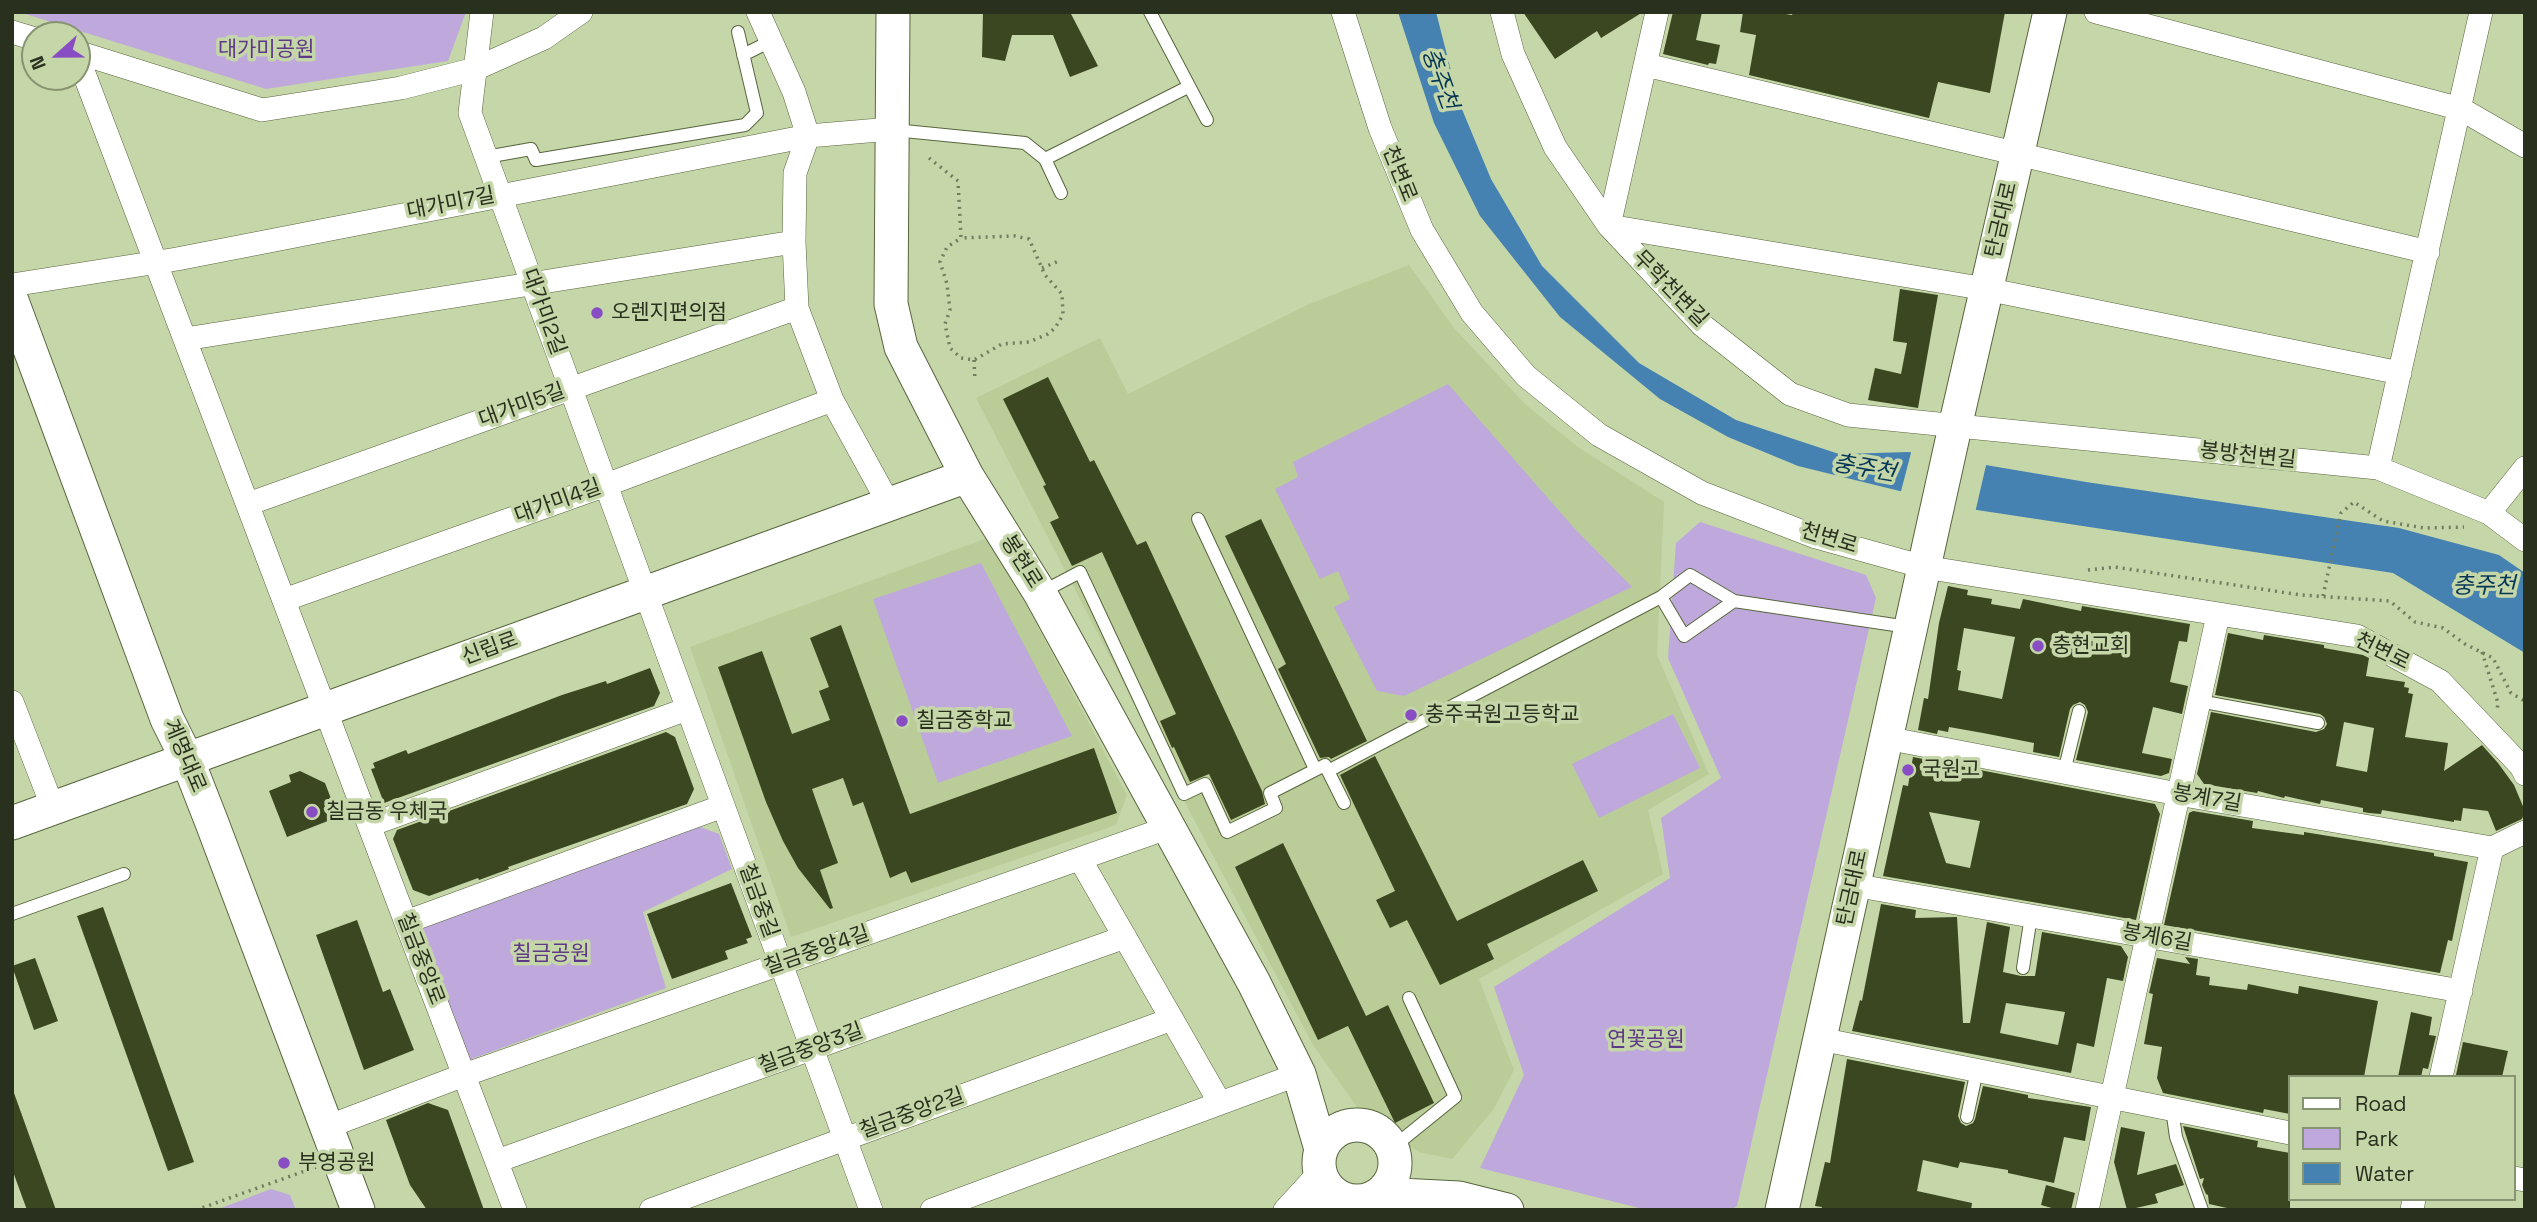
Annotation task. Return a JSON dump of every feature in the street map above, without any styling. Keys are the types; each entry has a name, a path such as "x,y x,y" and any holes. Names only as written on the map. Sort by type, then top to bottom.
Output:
{"street":[{"name":"대가미2길","path":"482,12 470,113 646,593"},
{"path":"91,58 262,110 401,88 475,68 544,38 581,12"},
{"path":"758,12 794,92 808,136 795,173 797,308 832,400 889,504"},
{"name":"봉현로","path":"893,12 891,304 901,347 967,476 1040,593 1254,983 1299,1074 1320,1161"},
{"name":"천변로","path":"1343,12 1380,128 1422,230 1472,313 1526,376 1599,435 1702,494 1816,537 1924,567 2357,636 2440,681 2521,766 2525,774"},
{"name":"무학천변길","path":"1502,12 1513,54 1555,147 1609,226 1702,325 1790,394 1848,415 1955,428"},
{"path":"1657,12 1609,226 1986,289 2400,373"},
{"name":"탄금대로","path":"1782,1210 1910,627 2050,12"},
{"path":"2096,12 2461,109 2525,146"},
{"path":"2378,468 2481,12"},
{"path":"1646,65 2428,252"},
{"name":"칠금중앙로","path":"91,91 515,1210"},
{"name":"대가미7길","path":"12,285 155,261 808,136 891,130"},
{"path":"185,339 794,242"},
{"name":"계명대로","path":"12,301 167,719 187,759 358,1210"},
{"name":"대가미5길","path":"248,504 797,308"},
{"name":"대가미4길","path":"284,600 606,485 832,400"},
{"name":"봉방천변길","path":"1955,428 2378,468 2489,513 2525,540"},
{"path":"2489,513 2525,468"},
{"name":"신립로","path":"12,823 967,476"},
{"name":"칠금중길","path":"646,593 871,1210"},
{"path":"2087,1210 2218,615"},
{"path":"12,702 53,808"},
{"path":"370,825 687,709"},
{"name":"봉계7길","path":"1886,738 2178,794 2493,848"},
{"path":"406,922 723,806"},
{"name":"칠금중앙4길","path":"327,1128 464,1075 1170,827"},
{"path":"2441,1075 2493,848 2525,832"},
{"path":"1080,859 1220,1103"},
{"name":"봉계6길","path":"1853,885 2461,991"},
{"name":"칠금중앙3길","path":"497,1161 1125,937"},
{"name":"칠금중앙2길","path":"651,1210 1172,1019"},
{"path":"1819,1039 2288,1133"},
{"path":"932,1210 1299,1074"},
{"name":"봉현로","path":"1299,1074 1352,1125"},
{"path":"1285,1210 1320,1161 1333,1133 1352,1125 1365,1125 1386,1138 1394,1154 1445,1202"},
{"path":"1320,1161 1324,1185 1344,1200 1357,1202 1369,1200 1390,1185 1394,1173 1394,1154"},
{"path":"1380,1194 1507,1210"},
{"path":"1303,1210 1344,1200"}],"lane":[{"path":"1150,12 1207,120"},
{"path":"486,157 531,149 536,160 745,125 757,113 738,32"},
{"path":"743,55 771,41"},
{"path":"1045,159 1188,87"},
{"path":"891,130 1025,143 1045,159 1061,193"},
{"path":"1198,519 1322,770 1344,803"},
{"path":"1040,593 1080,572 1184,793 1205,784 1227,832 1276,808 1270,793 1322,770 1649,606 1690,575 1734,601 1910,627"},
{"path":"1661,597 1684,636 1734,601"},
{"path":"2199,701 2318,723"},
{"path":"2064,772 2079,711"},
{"path":"12,914 124,873"},
{"path":"2023,968 2031,916"},
{"path":"1394,1154 1455,1097 1409,998"},
{"path":"1967,1117 1977,1070"},
{"path":"2172,1109 2176,1137 2202,1210"}],"path":[{"path":"929,158 958,181 961,239"},
{"path":"1015,236 1029,239 1042,268 1062,294 1063,315 1055,328 1029,342 1002,344 974,360 961,358 950,348 944,324 950,310 947,284 940,262 947,247 961,239 1015,236"},
{"path":"1042,268 1060,260"},
{"path":"974,360 975,381"},
{"path":"2323,596 2341,513 2354,502 2383,521 2424,528 2464,527"},
{"path":"2483,652 2498,703 2494,737"},
{"path":"196,1210 338,1159"}],"shaded area":[{"name":"충주국원고등학교","path":"1409,265 1454,328 1526,405 1578,447 1664,502 1657,655 1709,774 1648,810 1663,874 1479,979 1514,1070 1493,1110 1452,1159 1419,1152 1367,1121 1313,1045 976,398 1100,338 1128,394 1307,305"},
{"name":"칠금중학교","path":"990,537 1127,795 1116,825 791,937 690,647"}],"green space":[{"name":"대가미공원","path":"19,12 466,12 448,61 266,89 91,34 91,21 48,21"},
{"path":"1448,384 1575,529 1632,587 1404,696 1377,691 1334,607 1350,599 1338,571 1320,579 1275,489 1298,477 1293,462"},
{"name":"연꽃공원","path":"1700,522 1866,575 1876,598 1737,1206 1730,1210 1647,1210 1480,1168 1524,1075 1494,987 1670,878 1661,818 1721,778 1668,658 1676,543"},
{"path":"981,563 1072,736 938,783 873,599"},
{"path":"1673,714 1700,768 1599,818 1572,764"},
{"name":"칠금공원","path":"695,825 719,834 732,869 643,912 666,988 466,1061 418,926"},
{"path":"271,1189 290,1195 296,1210 216,1210"}],"water":[{"name":"충주천","path":"1398,12 1436,12 1459,102 1491,179 1542,266 1639,363 1736,420 1839,454 1909,452 2086,482 2399,528 2499,555 2525,573 2525,653 2393,573 1977,510 1798,466 1728,437 1660,399 1560,317 1480,216 1434,123"}],"pier":[{"path":"1912,449 1987,461 1975,513 1900,495"}],"building":[{"path":"983,12 1070,12 1098,66 1070,77 1053,35 1012,35 1005,61 982,57"},
{"path":"1523,12 1643,12 1601,38 1597,31 1555,59"},
{"path":"1673,12 1702,12 1696,40 1720,45 1716,64 1708,65 1663,54"},
{"path":"1743,12 1792,15 1793,12 2005,12 1990,93 1938,82 1929,118 1749,75 1756,35 1740,32"},
{"path":"1900,289 1938,295 1918,408 1868,400 1875,368 1901,374 1907,343 1893,341"},
{"path":"1048,377 1090,462 1094,460 1137,545 1146,541 1262,791 1265,804 1231,820 1209,774 1190,782 1174,747 1172,748 1160,721 1176,714 1102,552 1072,566 1050,522 1059,518 1043,486 1046,485 1003,399"},
{"path":"1261,519 1367,741 1331,759 1320,758 1278,669 1286,664 1225,536"},
{"path":"1948,586 1968,590 1967,595 1992,599 1991,604 2020,609 2023,599 2081,611 2082,606 2190,624 2187,642 2179,641 2170,682 2188,686 2182,714 2153,707 2142,753 2172,759 2169,773 2161,776 2076,760 2088,712 2080,702 2070,709 2059,757 2033,752 2034,743 1983,733 1949,727 1948,732 1938,730 1937,734 1918,730 1924,698 1928,699 1939,623","holes":["1964,628 2015,637 2002,699 1958,690 1961,671 1957,670"]},
{"path":"841,625 910,814 1094,748 1117,813 911,883 906,871 890,878 863,802 853,806 843,778 812,789 838,863 820,870 833,908 830,909 798,868 783,841 766,802 718,667 762,651 792,734 830,720 819,691 829,687 810,638"},
{"path":"2228,633 2263,640 2264,635 2363,655 2369,658 2366,676 2405,682 2404,687 2409,688 2408,693 2413,694 2405,737 2448,743 2444,771 2482,745 2514,785 2525,811 2522,819 2496,831 2488,811 2463,808 2461,821 2454,822 2382,810 2381,814 2369,813 2363,812 2363,808 2321,800 2320,804 2258,791 2257,793 2204,784 2197,774 2211,712 2316,732 2324,729 2327,724 2320,714 2215,695","holes":["2344,722 2374,728 2367,772 2336,766"]},
{"path":"650,668 660,693 654,706 384,803 371,769 375,768 373,763 406,750 408,754 562,695 606,681 607,684"},
{"path":"666,732 675,737 694,789 687,804 429,896 413,890 393,839 397,830"},
{"path":"1375,756 1457,921 1583,860 1598,891 1487,944 1494,959 1440,985 1407,920 1390,928 1376,900 1395,891 1340,775"},
{"path":"1913,757 2155,804 2160,814 2136,920 1883,876 1903,785 1908,786","holes":["1929,812 1980,821 1970,868 1946,863"]},
{"path":"300,771 325,783 338,817 287,837 269,791 291,782 289,775"},
{"path":"2193,811 2253,821 2252,828 2304,835 2304,832 2434,853 2434,856 2468,862 2452,941 2448,940 2440,973 2164,925 2189,813"},
{"path":"1283,843 1366,1016 1388,1005 1434,1103 1395,1123 1348,1026 1318,1040 1235,867"},
{"path":"731,883 752,937 746,939 748,943 725,951 728,959 672,979 647,914"},
{"path":"1881,904 1916,910 1915,918 1957,917 1963,1023 1970,1023 1987,922 2010,927 2003,972 2035,976 2042,932 2121,946 2128,957 2123,981 2107,978 2094,1047 2077,1043 2071,1073 1852,1031 1860,1000 1862,1001","holes":["2006,1003 2065,1012 2058,1045 2000,1033"]},
{"path":"103,907 194,1162 168,1171 77,916"},
{"path":"357,920 383,992 390,989 414,1050 364,1070 316,935"},
{"path":"2185,957 2198,959 2196,975 2210,977 2209,985 2247,990 2248,984 2298,994 2299,986 2378,1001 2364,1075 2288,1075 2288,1114 2264,1109 2263,1113 2163,1093 2157,1078 2162,1047 2144,1044 2153,994 2149,993 2157,958 2190,964"},
{"path":"35,958 58,1021 34,1030 12,966"},
{"path":"2411,1012 2432,1017 2429,1035 2436,1036 2428,1069 2423,1068 2421,1075 2398,1075"},
{"path":"2463,1042 2508,1051 2502,1075 2456,1075"},
{"path":"1847,1059 1965,1082 1958,1116 1966,1126 1975,1119 1983,1086 2028,1095 2028,1098 2091,1107 2085,1141 2064,1137 2054,1183 2008,1173 2008,1170 1960,1162 1958,1168 1923,1160 1917,1191 1972,1203 1971,1210 1821,1210 1822,1207 1815,1206 1825,1162 1830,1163"},
{"path":"12,1093 56,1210 27,1210 12,1169"},
{"path":"428,1103 448,1110 484,1210 427,1210 410,1185 386,1120"},
{"path":"2183,1126 2258,1141 2257,1147 2288,1153 2290,1210 2236,1210 2209,1204 2208,1195 2202,1185 2204,1178 2200,1179"},
{"path":"2121,1127 2145,1132 2137,1175 2176,1164 2184,1185 2155,1194 2158,1203 2127,1210 2114,1162"},
{"path":"2046,1185 2075,1193 2071,1210 2041,1205"}],"place":[{"name":"오렌지편의점","path":"597,313"},
{"name":"충현교회","path":"2038,646"},
{"name":"충주국원고등학교","path":"1411,715"},
{"name":"칠금중학교","path":"902,721"},
{"name":"국원고","path":"1908,770"},
{"name":"칠금동 우체국","path":"312,812"},
{"name":"부영공원","path":"284,1163"}]}
